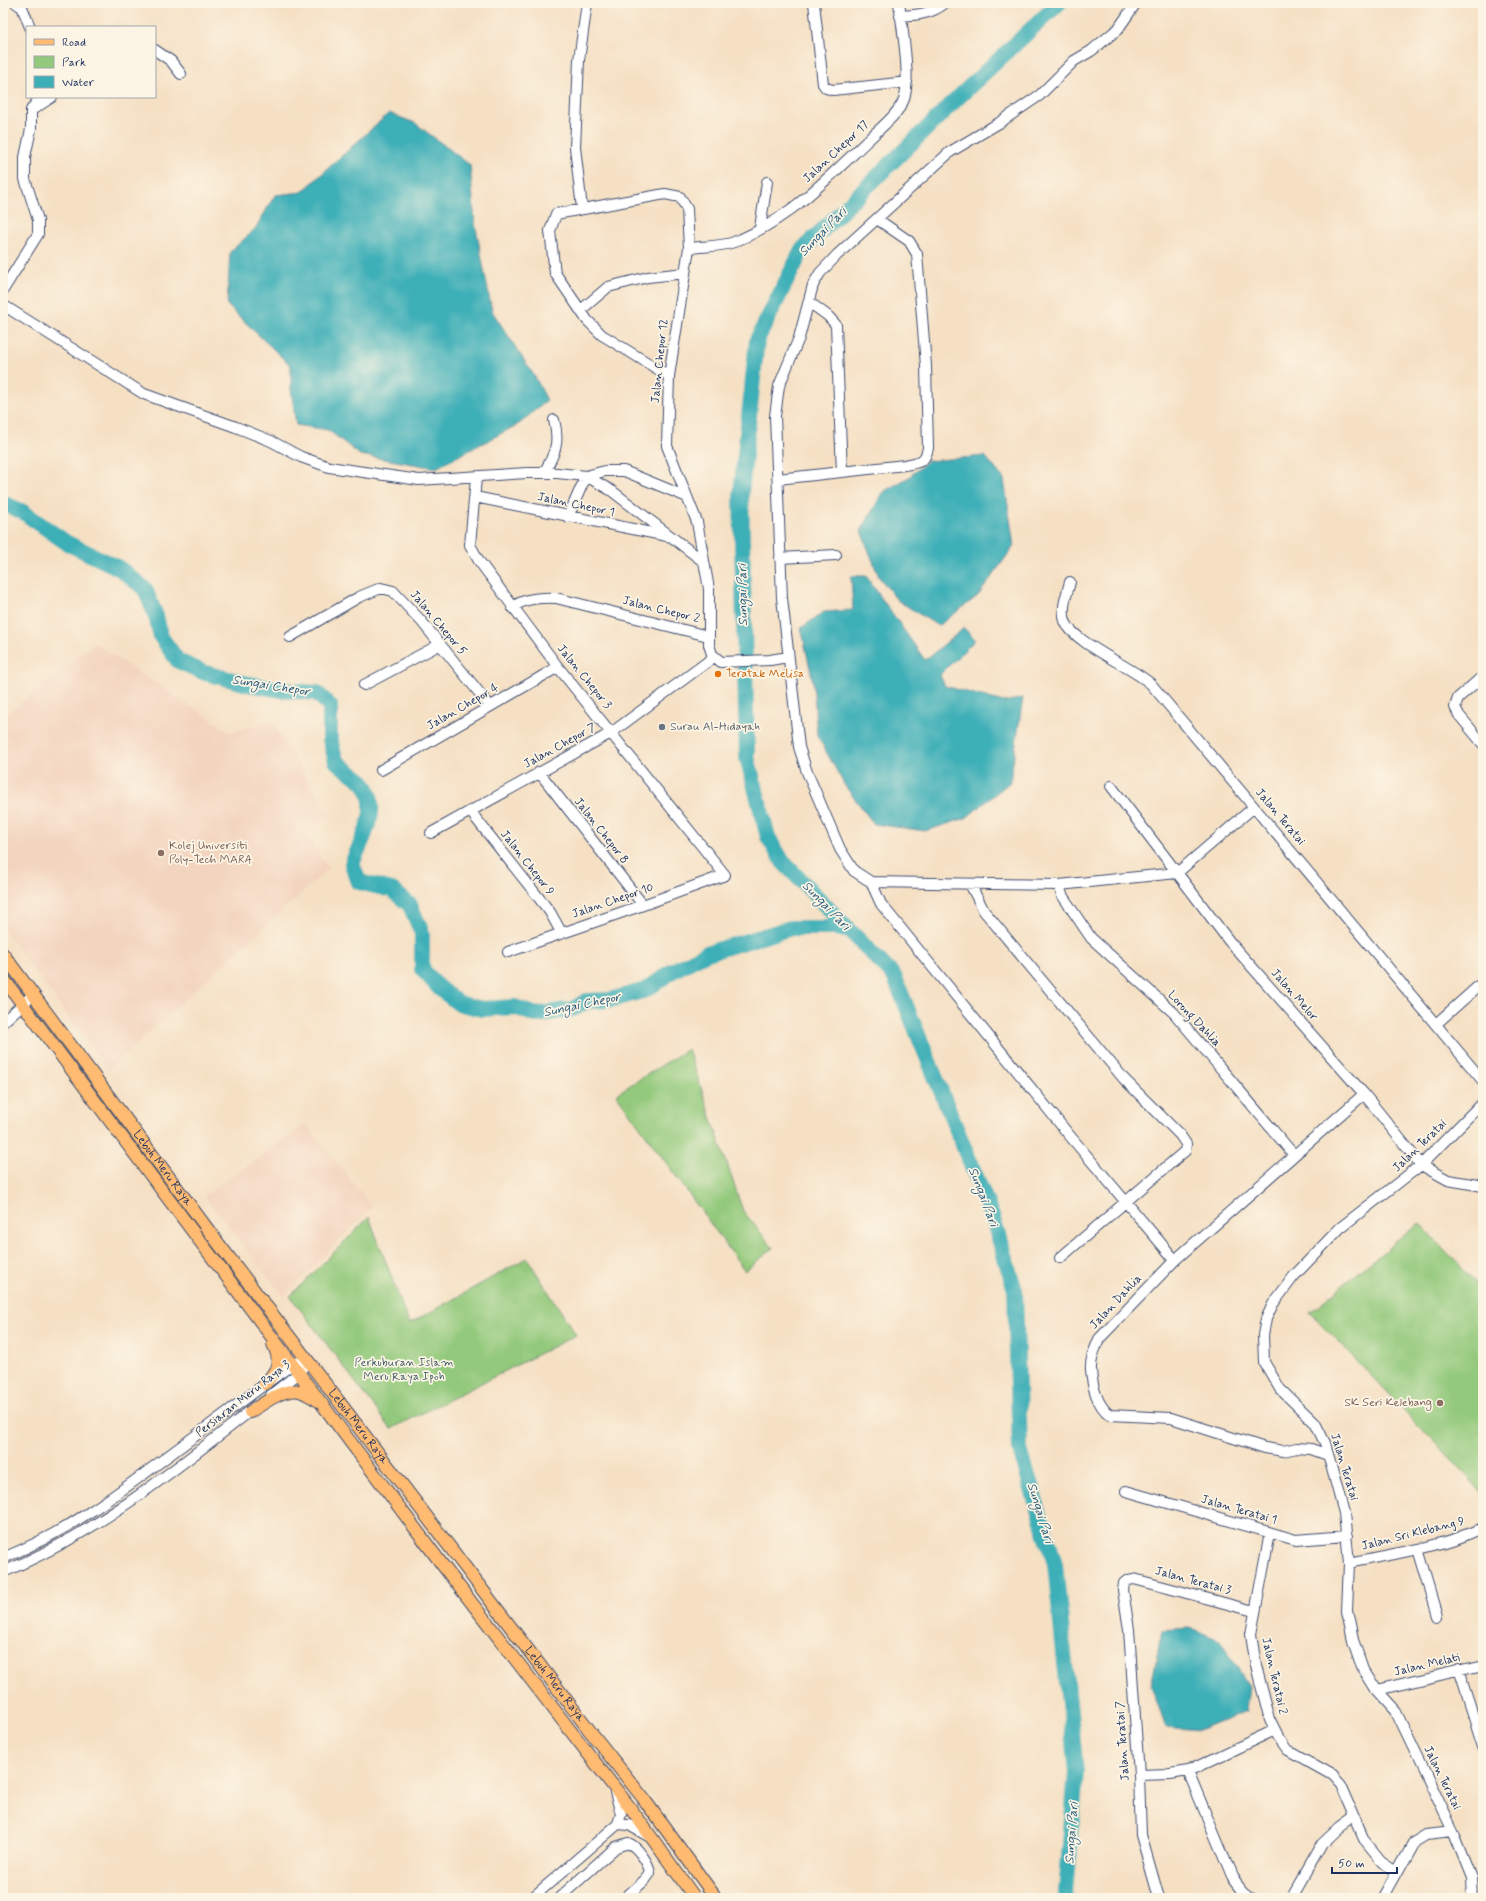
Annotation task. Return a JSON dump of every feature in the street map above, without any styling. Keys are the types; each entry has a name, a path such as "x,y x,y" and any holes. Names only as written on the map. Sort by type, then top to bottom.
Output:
{"main road":[{"name":"Lebuh Meru Raya","path":"3,954 212,1235 643,1798 716,1898"},
{"name":"Lebuh Meru Raya","path":"3,978 321,1403 612,1785 695,1898"},
{"path":"264,1325 278,1357 278,1366 265,1384"},
{"path":"250,1412 277,1396 294,1390 306,1394 321,1403"}],"street":[{"path":"582,209 575,147 579,60 587,3"},
{"path":"814,3 823,84 826,88 837,89 907,82"},
{"name":"Jalan Chepor 17","path":"689,248 728,244 784,215 807,197 881,128 900,106 906,91 907,82 899,3"},
{"path":"900,16 922,14 938,9 945,3"},
{"path":"1136,3 1118,29 1091,51 1074,61 1040,95 999,123 950,152 820,273 813,285 799,338 779,386 776,399 775,416 780,558 796,732 803,760 845,859 854,871 871,882 1059,885 1177,872 1254,807"},
{"path":"22,4 30,26"},
{"path":"156,51 171,61 181,74"},
{"path":"3,290 38,234 38,220 25,179 25,156 31,129 32,110 39,98"},
{"path":"32,110 50,98"},
{"path":"760,228 767,182"},
{"name":"Jalan Chepor 12","path":"581,310 555,272 550,231 556,214 665,194 680,197 687,209 689,248 669,376 667,446 697,522 708,589 708,636"},
{"path":"778,479 905,465 921,461 926,457 928,448 926,366 917,254 909,240 877,219"},
{"path":"669,376 602,335 587,320 581,310 608,287 648,277 685,273"},
{"path":"809,302 828,316 836,325 842,472"},
{"path":"4,308 144,394 236,427 271,441 301,457 329,468 419,480 544,473 586,476 605,471 624,471 687,497"},
{"path":"544,473 551,460 558,441 554,420"},
{"path":"568,517 586,476"},
{"name":"Jalan Chepor 1","path":"586,476 612,491 704,562"},
{"name":"Jalan Chepor 3","path":"476,478 470,545 479,561 558,667 725,874"},
{"name":"Jalan Chepor 1","path":"475,497 672,537"},
{"path":"780,558 836,555"},
{"name":"Jalan Teratai","path":"1070,582 1064,604 1065,622 1080,639 1142,676 1151,684 1483,1081"},
{"name":"Jalan Chepor 5","path":"290,637 359,596 381,588 393,591 400,597 490,706"},
{"name":"Jalan Chepor 2","path":"512,607 542,597 556,598 708,636 710,650 714,658"},
{"path":"364,686 439,645"},
{"path":"714,658 721,662 727,663 788,658"},
{"name":"Jalan Chepor 7","path":"431,833 611,733 714,658"},
{"name":"Jalan Chepor 4","path":"382,770 558,667"},
{"path":"1483,676 1458,698 1455,707 1459,715 1483,744"},
{"name":"Jalan Chepor 8","path":"539,772 643,905"},
{"name":"Jalan Melor","path":"1111,786 1229,941 1364,1094 1421,1165 1448,1180 1483,1186"},
{"name":"Jalan Chepor 9","path":"470,811 550,912 561,932"},
{"name":"Jalan Chepor 10","path":"508,952 561,932 643,905 725,874"},
{"path":"871,882 881,904 1114,1190 1127,1202 1175,1260"},
{"path":"970,884 984,911 1013,947 1124,1079 1180,1134 1186,1144 1185,1151 1060,1258"},
{"name":"Lorong Dahlia","path":"1059,885 1062,895 1092,938 1174,1013 1294,1154"},
{"path":"1436,1024 1483,982"},
{"path":"3,1022 34,994"},
{"name":"Jalan Dahlia","path":"1328,1455 1311,1449 1297,1448 1283,1451 1265,1448 1171,1418 1140,1415 1120,1417 1110,1415 1104,1410 1098,1401 1091,1369 1093,1355 1099,1339 1175,1260 1364,1094"},
{"name":"Jalan Teratai","path":"1473,1898 1472,1878 1454,1831 1396,1712 1376,1690 1363,1669 1353,1640 1347,1611 1349,1564 1344,1513 1328,1455 1315,1423 1280,1389 1264,1362 1263,1335 1266,1319 1274,1304 1294,1276 1340,1228 1421,1165 1483,1102"},
{"name":"Persiaran Meru Raya 3","path":"3,1572 30,1561 76,1537 116,1512 250,1412 296,1369 308,1360"},
{"name":"Persiaran Meru Raya 3","path":"3,1558 29,1548 79,1520 114,1497 265,1384 296,1369"},
{"name":"Jalan Teratai 1","path":"1126,1491 1270,1533 1302,1540 1347,1536"},
{"name":"Jalan Sri Klebang 9","path":"1349,1564 1418,1549 1473,1533 1483,1528"},
{"name":"Jalan Teratai 2","path":"1270,1533 1254,1611 1251,1634 1256,1666 1270,1720 1288,1750 1331,1774 1340,1784 1364,1838 1374,1853 1382,1861 1397,1871"},
{"path":"1418,1549 1438,1616"},
{"name":"Jalan Teratai 3","path":"1126,1581 1134,1579 1254,1611"},
{"name":"Jalan Teratai 7","path":"1126,1581 1123,1587 1128,1630 1139,1775 1141,1835 1159,1898"},
{"name":"Jalan Melati","path":"1376,1690 1483,1665"},
{"path":"1459,1670 1483,1745"},
{"path":"1139,1775 1170,1774 1188,1771 1275,1730"},
{"path":"1188,1771 1232,1877 1243,1892 1252,1898"},
{"path":"532,1898 618,1824 621,1814 612,1785"},
{"path":"1291,1898 1322,1844 1339,1828 1354,1817"},
{"path":"618,1824 629,1825 641,1830 653,1840"},
{"path":"1382,1898 1413,1842 1426,1834 1454,1831"},
{"path":"559,1898 616,1847 628,1844 635,1847 648,1864 650,1873 645,1880 626,1898"}],"shaded area":[{"name":"Kolej Universiti Poly-Tech MARA","path":"94,643 230,732 272,721 328,814 307,837 329,868 108,1070 3,929 3,717"},
{"path":"306,1124 372,1207 284,1297 204,1196"}],"green space":[{"path":"688,1049 743,1211 773,1248 745,1271 616,1094"},
{"name":"Perkuburan Islam Meru Raya Ipoh","path":"369,1217 409,1324 527,1258 576,1335 391,1429 290,1296"},
{"name":"SK Seri Kelebang","path":"1419,1223 1483,1290 1483,1493 1310,1312"}],"water":[{"path":"389,113 415,123 470,165 475,223 492,311 535,377 547,400 519,424 436,468 360,455 328,430 296,425 291,389 291,366 227,305 230,252 255,229 275,195 302,192"},
{"path":"985,456 1004,479 1014,546 978,596 938,626 897,600 879,577 861,531 883,492 909,477 927,461"},
{"path":"851,576 866,576 925,660 964,628 975,640 940,675 945,686 1004,702 1023,698 1010,782 966,818 925,831 874,824 845,786 817,735 813,682 801,628 824,612 853,610"},
{"path":"1189,1628 1220,1640 1249,1686 1246,1711 1199,1730 1166,1727 1151,1686 1162,1630"}],"waterway":[{"name":"Sungai Pari","path":"1059,3 965,91 802,250 757,340 741,493 747,757 768,837 783,862 894,976 992,1216 1015,1290 1020,1450 1055,1564 1076,1772 1066,1893 1067,1898"},
{"name":"Sungai Chepor","path":"3,503 23,512 67,543 119,568 145,589 156,616 161,637 178,661 205,673 248,684 282,690 317,693 330,706 330,739 336,761 363,782 369,792 371,802 369,823 352,864 359,882 392,890 410,905 422,933 422,969 439,988 458,1003 482,1009 515,1007 536,1015 573,1009 587,1001 610,1000 646,990 674,970 707,953 791,928 836,928 850,931"}],"place":[{"name":"Teratak Melisa","path":"718,674"},
{"name":"Surau Al-Hidayah","path":"662,727"},
{"name":"Kolej Universiti Poly-Tech MARA","path":"161,853"},
{"name":"SK Seri Kelebang","path":"1440,1403"}]}
